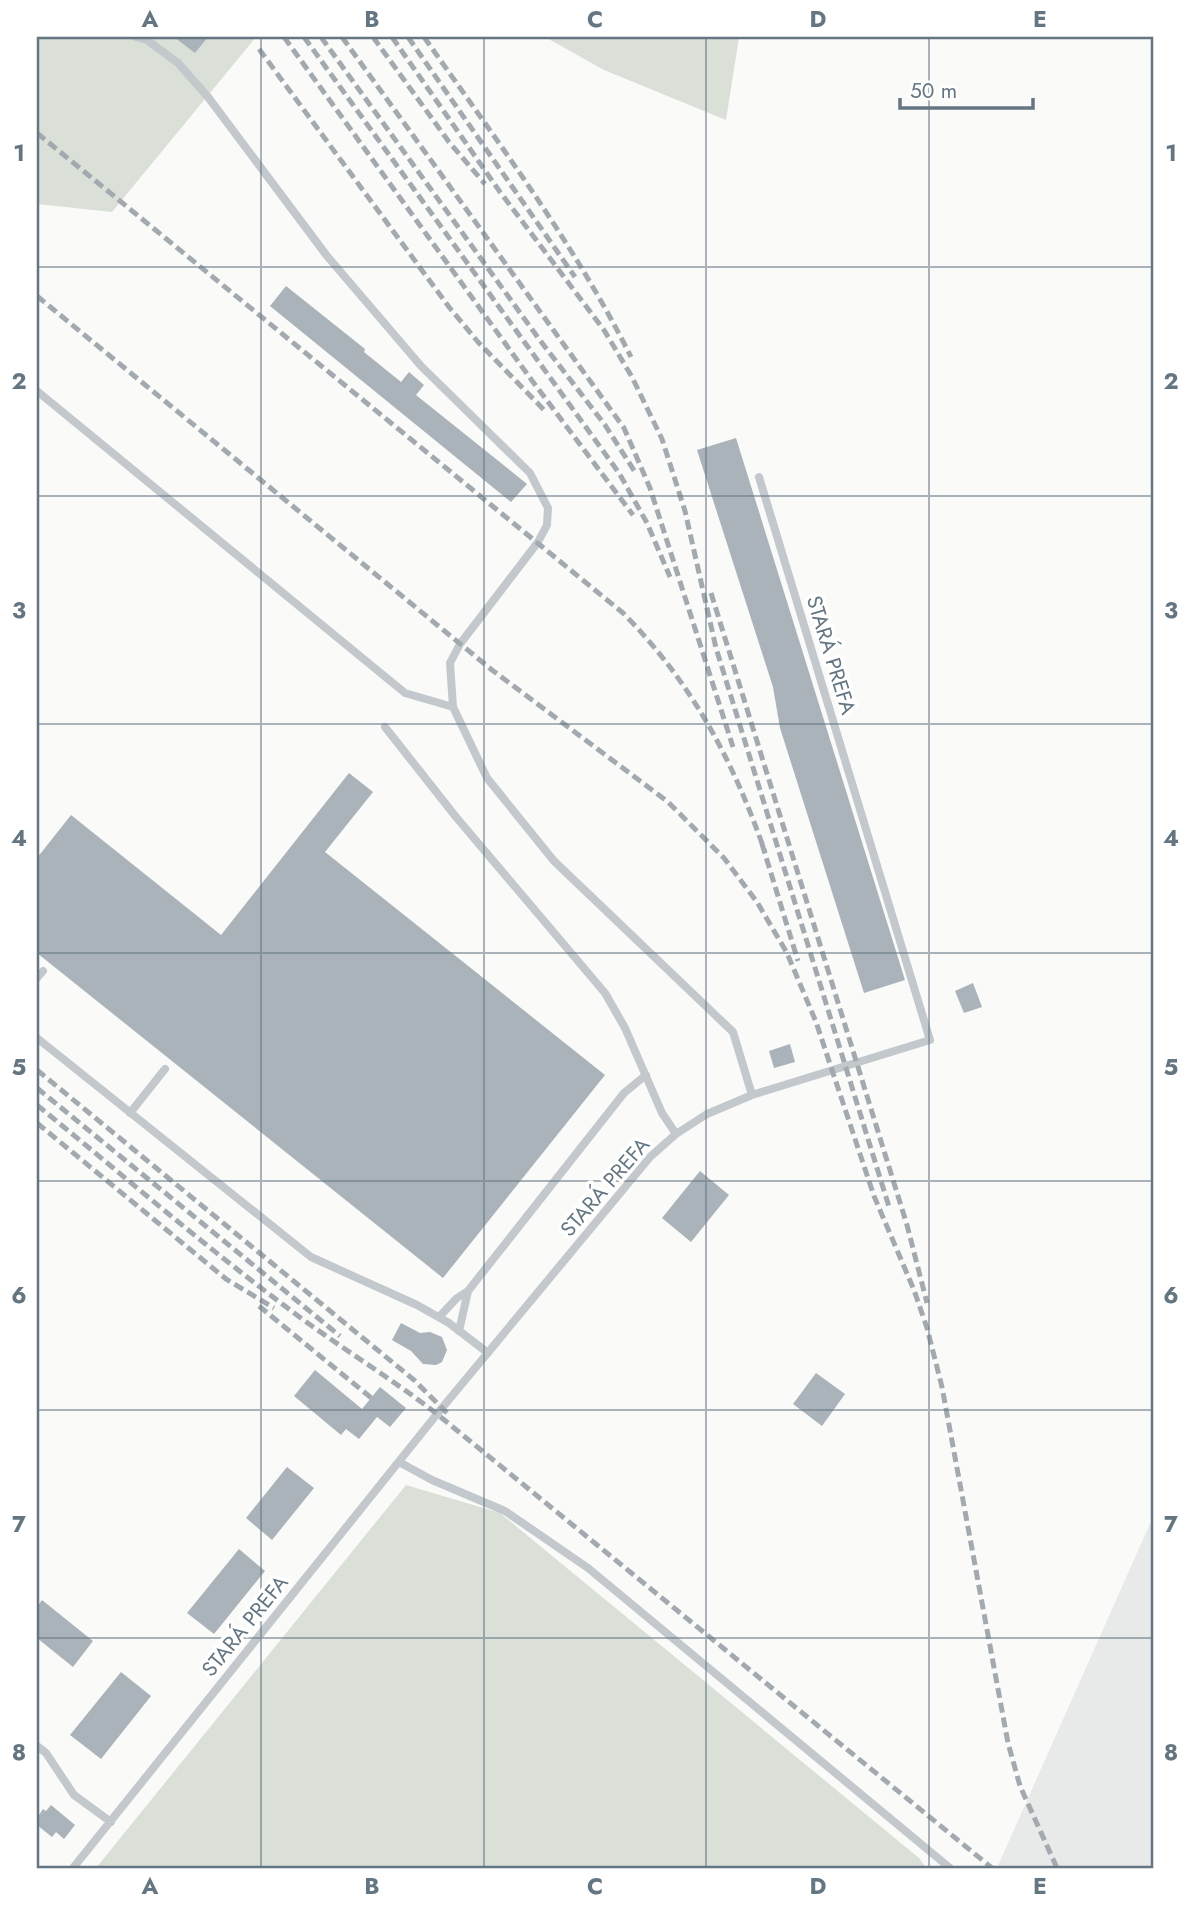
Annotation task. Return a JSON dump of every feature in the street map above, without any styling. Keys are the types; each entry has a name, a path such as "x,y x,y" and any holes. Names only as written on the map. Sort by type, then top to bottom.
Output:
{"lane":[{"path":"136,37 148,40 178,64 208,97 327,256 421,366 530,473 548,508 547,525 538,542 460,644 450,663 453,707 487,778 554,861 733,1032 752,1094"},
{"path":"37,391 405,693 453,707"},
{"name":"STARÁ PREFA","path":"73,1868 399,1462 650,1157 677,1133 707,1114 752,1094 930,1040 759,477"},
{"path":"385,727 456,817 605,993 625,1028 662,1113 677,1133"},
{"path":"37,1038 311,1257 439,1317 488,1353"},
{"path":"130,1113 165,1069"},
{"path":"439,1317 457,1298 468,1291 624,1093 646,1075"},
{"path":"459,1331 468,1291"},
{"path":"399,1462 420,1475 505,1511 588,1568 950,1868"},
{"path":"37,1746 46,1754 74,1795 111,1822"}],"shaded area":[{"path":"37,37 256,37 112,212 37,204"},
{"path":"545,37 739,37 726,120 604,70"},
{"path":"406,1485 500,1513 919,1858 926,1868 96,1868"},
{"path":"1153,1517 1153,1868 997,1868"}],"building":[{"path":"174,37 208,37 195,53"},
{"path":"286,286 365,349 364,352 401,382 409,372 424,385 416,395 527,484 511,502 270,306"},
{"path":"736,438 905,980 864,993 780,728 773,687 697,450"},
{"path":"349,773 373,792 325,852 605,1075 443,1278 37,953 37,858 71,815 221,935"},
{"path":"973,983 982,1007 964,1013 955,991"},
{"path":"790,1044 795,1062 774,1068 769,1051"},
{"path":"700,1171 729,1195 691,1242 662,1218"},
{"path":"401,1323 420,1333 430,1332 442,1337 447,1350 442,1362 436,1365 423,1364 411,1351 392,1340"},
{"path":"315,1370 362,1409 380,1387 406,1408 390,1427 377,1417 359,1439 346,1429 341,1435 294,1396"},
{"path":"816,1373 845,1394 822,1426 793,1404"},
{"path":"287,1467 314,1488 272,1540 246,1518"},
{"path":"239,1549 265,1571 214,1634 187,1613"},
{"path":"42,1600 93,1641 73,1667 37,1638 37,1607"},
{"path":"121,1672 151,1696 101,1759 70,1735"},
{"path":"51,1805 75,1825 64,1839 56,1832 52,1837 37,1825 37,1818 43,1809 46,1811"}],"railway":[{"path":"284,37 533,382 633,515"},
{"path":"304,37 619,473 647,523 670,577"},
{"path":"321,37 539,339 605,425 635,472"},
{"path":"342,37 624,428 650,488 733,747"},
{"path":"373,37 449,142 485,184"},
{"path":"392,37 500,192 604,330 632,377 662,439 685,511 716,648 890,1210"},
{"path":"408,37 575,277"},
{"path":"424,37 560,233 631,357"},
{"path":"259,49 449,307 478,342 545,411"},
{"path":"37,133 623,613 670,667 708,724 739,786 765,852"},
{"path":"37,296 492,670 668,802 724,858 757,902 787,953 816,1022 874,1196 927,1328 942,1387 1008,1743 1020,1786 1057,1868"},
{"path":"711,593 907,1225 927,1303"},
{"path":"762,844 798,961"},
{"path":"37,1070 414,1380 447,1413"},
{"path":"37,1088 340,1336"},
{"path":"37,1105 250,1279 437,1414 992,1868"},
{"path":"37,1123 226,1279 274,1308"},
{"path":"259,1306 375,1401"}]}
